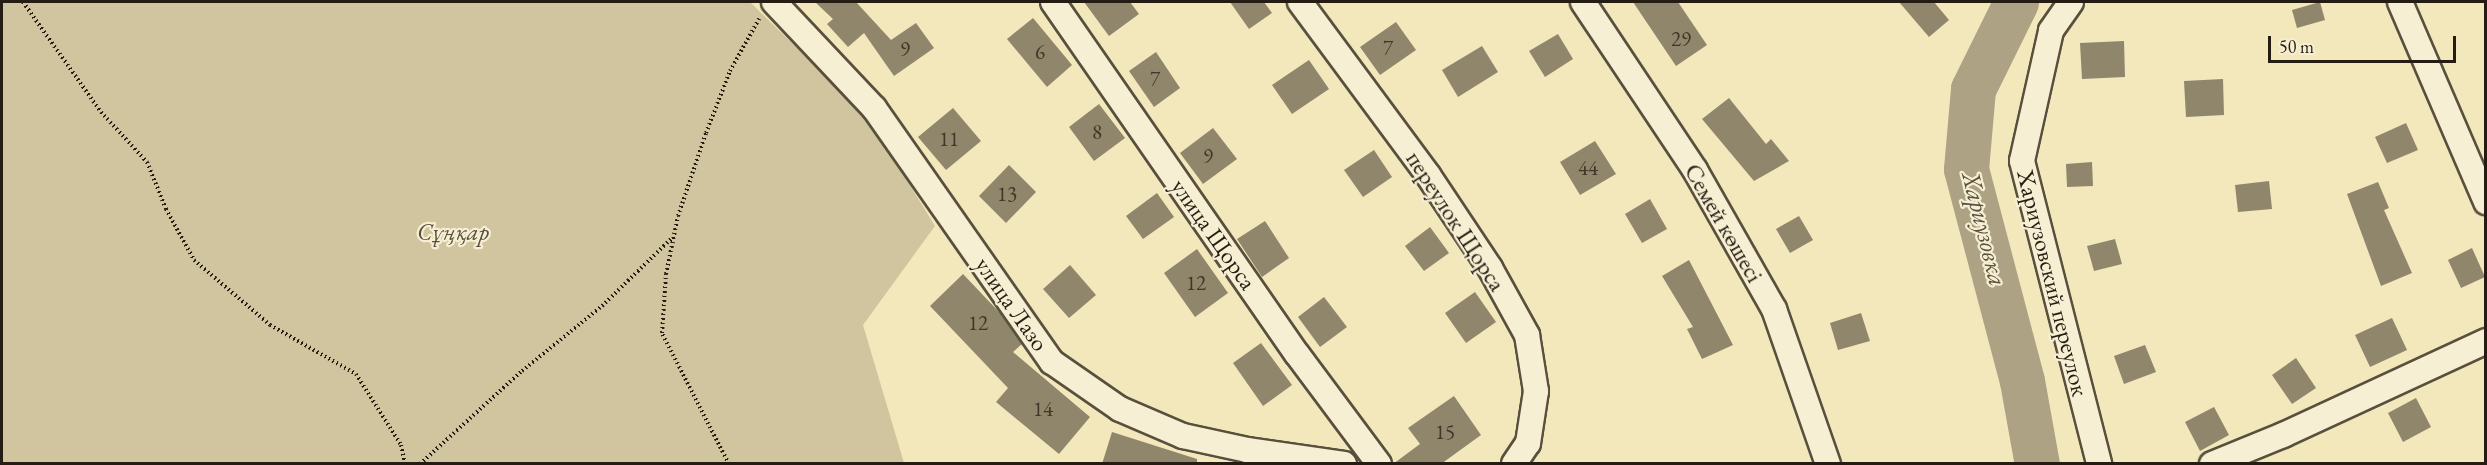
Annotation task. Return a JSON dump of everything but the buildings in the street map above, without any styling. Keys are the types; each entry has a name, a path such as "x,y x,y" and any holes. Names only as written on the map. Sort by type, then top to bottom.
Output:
{"street":[{"name":"улица Щорса","path":"1053,2 1297,354 1379,464"},
{"name":"переулок Щорса","path":"1300,2 1440,193 1490,268 1527,335 1536,391 1528,443 1514,464"},
{"name":"Семей көшесі","path":"1583,2 1695,170 1774,309 1828,464"},
{"name":"Хариузовский переулок","path":"2071,2 2051,31 2022,161 2099,464"},
{"path":"2400,2 2486,202"},
{"name":"улица Лазо","path":"769,6 874,108 1052,362 1120,409 1183,436 1247,450 1344,464"},
{"path":"2212,464 2283,435 2486,342"}],"path":[{"path":"23,2 101,112 147,162 166,209 194,260 270,325 356,374 401,445 405,464"},
{"path":"729,464 662,333 673,237 730,71 769,6"},
{"path":"420,464 522,371 602,306 673,237"}],"green space":[{"name":"Сұңқар","path":"2,2 750,2 868,117 935,226 863,325 904,463 2,463"}],"waterway":[{"name":"Хариузовка","path":"2016,2 1973,89 1966,169 2022,381 2037,464"}]}
